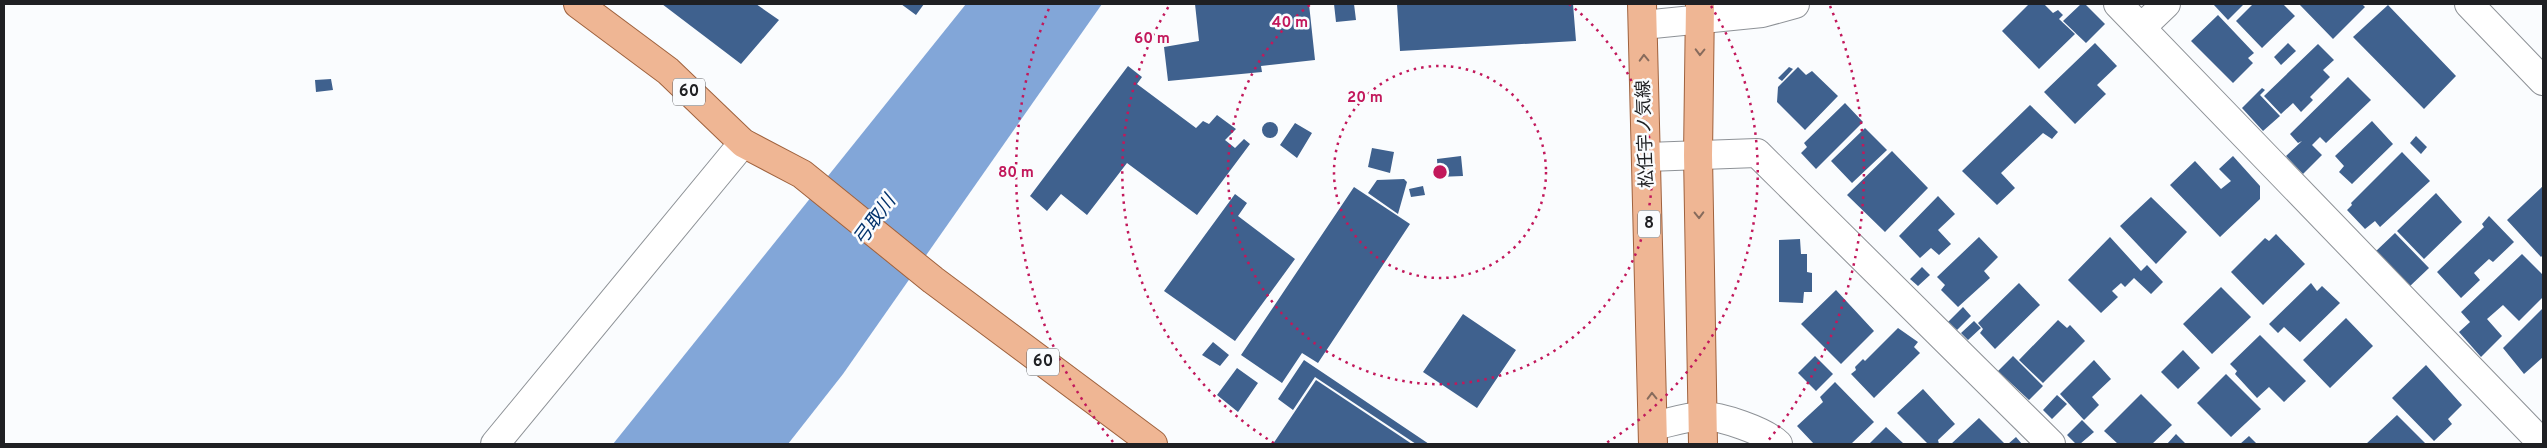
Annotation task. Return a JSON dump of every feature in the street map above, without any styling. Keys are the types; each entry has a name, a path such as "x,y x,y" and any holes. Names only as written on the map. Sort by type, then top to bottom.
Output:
{"main road":[{"name":"60","path":"578,4 668,71 743,143 802,174 933,280 1153,444"},
{"path":"1701,11 1698,155 1703,444"},
{"name":"松任宇ノ気線","path":"1643,14 1653,435"}],"street":[{"path":"1643,14 1701,11 1762,13 1795,4"},
{"path":"2118,4 2543,444"},
{"path":"2142,28 2166,4"},
{"path":"2469,4 2543,81"},
{"path":"495,444 743,143"},
{"path":"1647,157 1757,153 2051,444"},
{"path":"1653,435 1703,416 1737,424 1771,437 1778,444"}],"water":[{"name":"弓取川","path":"966,4 1102,4 843,374 788,444 613,444"}],"building":[{"path":"662,4 756,4 779,20 741,64"},
{"path":"901,4 924,4 916,15"},
{"path":"1195,4 1309,4 1315,60 1261,66 1262,72 1168,81 1164,47 1199,41"},
{"path":"1334,4 1354,4 1356,20 1336,22"},
{"path":"1397,4 1573,4 1576,41 1400,51"},
{"path":"2029,4 2044,4 2053,13 2058,10 2063,15 2059,19 2075,34 2039,69 2002,31"},
{"path":"2081,4 2085,4 2105,24 2086,43 2063,21"},
{"path":"2213,4 2244,4 2228,20"},
{"path":"2253,4 2283,4 2295,16 2262,48 2236,21"},
{"path":"2299,4 2362,4 2365,7 2333,39"},
{"path":"2388,5 2456,76 2424,109 2353,37"},
{"path":"2218,15 2254,53 2248,58 2253,63 2233,83 2191,41"},
{"path":"2095,43 2117,66 2097,85 2106,94 2075,124 2044,92"},
{"path":"2288,43 2296,51 2281,65 2274,57"},
{"path":"2318,44 2334,60 2323,70 2330,77 2310,97 2313,100 2301,112 2293,103 2281,114 2264,96"},
{"path":"1128,66 1142,77 1137,84 1196,128 1203,121 1209,124 1217,115 1236,129 1225,140 1235,148 1244,139 1250,144 1197,215 1127,163 1087,215 1061,194 1047,211 1030,196"},
{"path":"1789,67 1793,69 1782,81 1778,78"},
{"path":"1798,67 1806,75 1812,71 1838,96 1805,130 1777,102 1778,87"},
{"path":"2348,77 2371,100 2326,143 2320,137 2312,145 2322,155 2303,174 2286,156 2302,141 2298,143 2290,134"},
{"path":"331,79 333,90 316,92 315,80"},
{"path":"2262,88 2265,90 2260,95 2280,116 2263,131 2242,108"},
{"path":"1845,103 1863,122 1816,169 1801,153 1807,147 1804,143"},
{"path":"2030,105 2058,132 2052,139 2043,133 2001,173 2015,188 1997,205 1962,171"},
{"path":"2372,121 2393,144 2352,184 2339,172 2344,166 2335,156"},
{"path":"1270,122 1278,130 1270,138 1262,130"},
{"path":"1295,123 1312,133 1297,158 1280,145"},
{"path":"1865,128 1887,150 1852,183 1831,161"},
{"path":"2416,136 2427,147 2421,154 2410,143"},
{"path":"1372,148 1394,152 1390,173 1368,167"},
{"path":"1892,151 1928,188 1885,232 1847,195"},
{"path":"2402,152 2430,181 2380,227 2375,221 2365,229 2347,210 2352,205 2351,203"},
{"path":"1461,156 1463,176 1438,177 1437,159"},
{"path":"2233,156 2260,186 2260,199 2220,237 2170,185 2195,161 2221,189 2231,181 2219,169"},
{"path":"1404,179 1407,182 1398,214 1368,193 1377,180"},
{"path":"1423,186 1425,195 1411,197 1409,189"},
{"path":"2543,186 2543,255 2541,257 2507,220"},
{"path":"1354,187 1410,224 1318,363 1302,353 1282,383 1241,355"},
{"path":"2436,193 2462,222 2424,259 2397,231"},
{"path":"1235,194 1247,203 1238,216 1295,259 1235,341 1164,291"},
{"path":"1938,196 1955,214 1938,230 1951,244 1939,255 1931,248 1920,258 1899,236"},
{"path":"2151,197 2187,232 2156,264 2120,226"},
{"path":"2489,216 2514,242 2493,262 2489,259 2474,273 2480,280 2461,298 2437,272 2484,227 2482,224"},
{"path":"2395,233 2429,268 2409,287 2375,252"},
{"path":"2276,234 2305,264 2263,305 2231,272 2265,238 2269,241"},
{"path":"1979,237 1998,257 1984,271 1990,278 1958,307 1941,290 1945,285 1937,277"},
{"path":"2110,237 2141,271 2147,265 2163,282 2151,294 2134,278 2125,287 2121,283 2112,291 2118,297 2101,313 2068,280"},
{"path":"1800,239 1801,254 1807,254 1807,272 1812,273 1812,292 1804,292 1803,303 1779,302 1779,240"},
{"path":"2522,254 2543,275 2543,297 2519,321 2503,305 2487,319 2502,336 2481,357 2459,332 2470,322 2461,312"},
{"path":"1922,267 1930,275 1918,286 1910,279"},
{"path":"2019,283 2040,305 1995,349 1980,333 1983,329 1978,323"},
{"path":"2311,283 2317,291 2322,286 2340,303 2300,342 2284,327 2278,333 2269,324"},
{"path":"2221,287 2251,317 2212,354 2183,324"},
{"path":"1836,290 1874,331 1841,364 1801,324"},
{"path":"1963,307 1971,316 1957,330 1948,322"},
{"path":"2543,308 2543,357 2524,374 2503,348"},
{"path":"1463,314 1516,350 1477,408 1423,372"},
{"path":"2346,318 2373,346 2330,388 2303,360"},
{"path":"2058,320 2067,328 2070,325 2085,341 2043,383 2019,360"},
{"path":"1974,321 1981,328 1968,340 1961,333"},
{"path":"1898,328 1918,342 1914,347 1920,353 1874,398 1851,374 1863,359 1865,361"},
{"path":"2260,335 2306,381 2284,402 2269,387 2257,398 2235,374 2237,371 2230,364"},
{"path":"1213,342 1229,355 1220,366 1202,355"},
{"path":"2183,350 2200,368 2178,389 2161,372"},
{"path":"1815,356 1833,374 1816,391 1798,373"},
{"path":"2013,356 2043,386 2029,400 1998,371"},
{"path":"1304,360 1429,444 1416,444 1315,377 1293,410 1278,399"},
{"path":"2094,360 2111,379 2092,397 2099,405 2084,420 2060,394"},
{"path":"2426,365 2462,405 2448,419 2452,424 2434,441 2392,398"},
{"path":"1237,368 1258,383 1238,412 1217,395"},
{"path":"2226,374 2261,409 2231,437 2197,403"},
{"path":"1316,380 1412,444 1273,444"},
{"path":"1835,382 1874,422 1851,444 1814,444 1797,426 1823,402 1820,397"},
{"path":"1923,389 1955,424 1938,440 1939,444 1928,444 1897,413"},
{"path":"2141,394 2172,425 2152,444 2118,444 2104,431"},
{"path":"2057,395 2067,404 2052,419 2043,410"},
{"path":"2397,415 2426,444 2366,444"},
{"path":"1979,418 2005,444 1951,444"},
{"path":"2082,420 2094,432 2080,444 2076,444 2067,435"},
{"path":"1886,427 1904,444 1869,444"},
{"path":"2176,434 2186,444 2167,444"},
{"path":"2249,436 2257,444 2240,444"},
{"path":"2016,437 2022,444 2008,444"}]}
